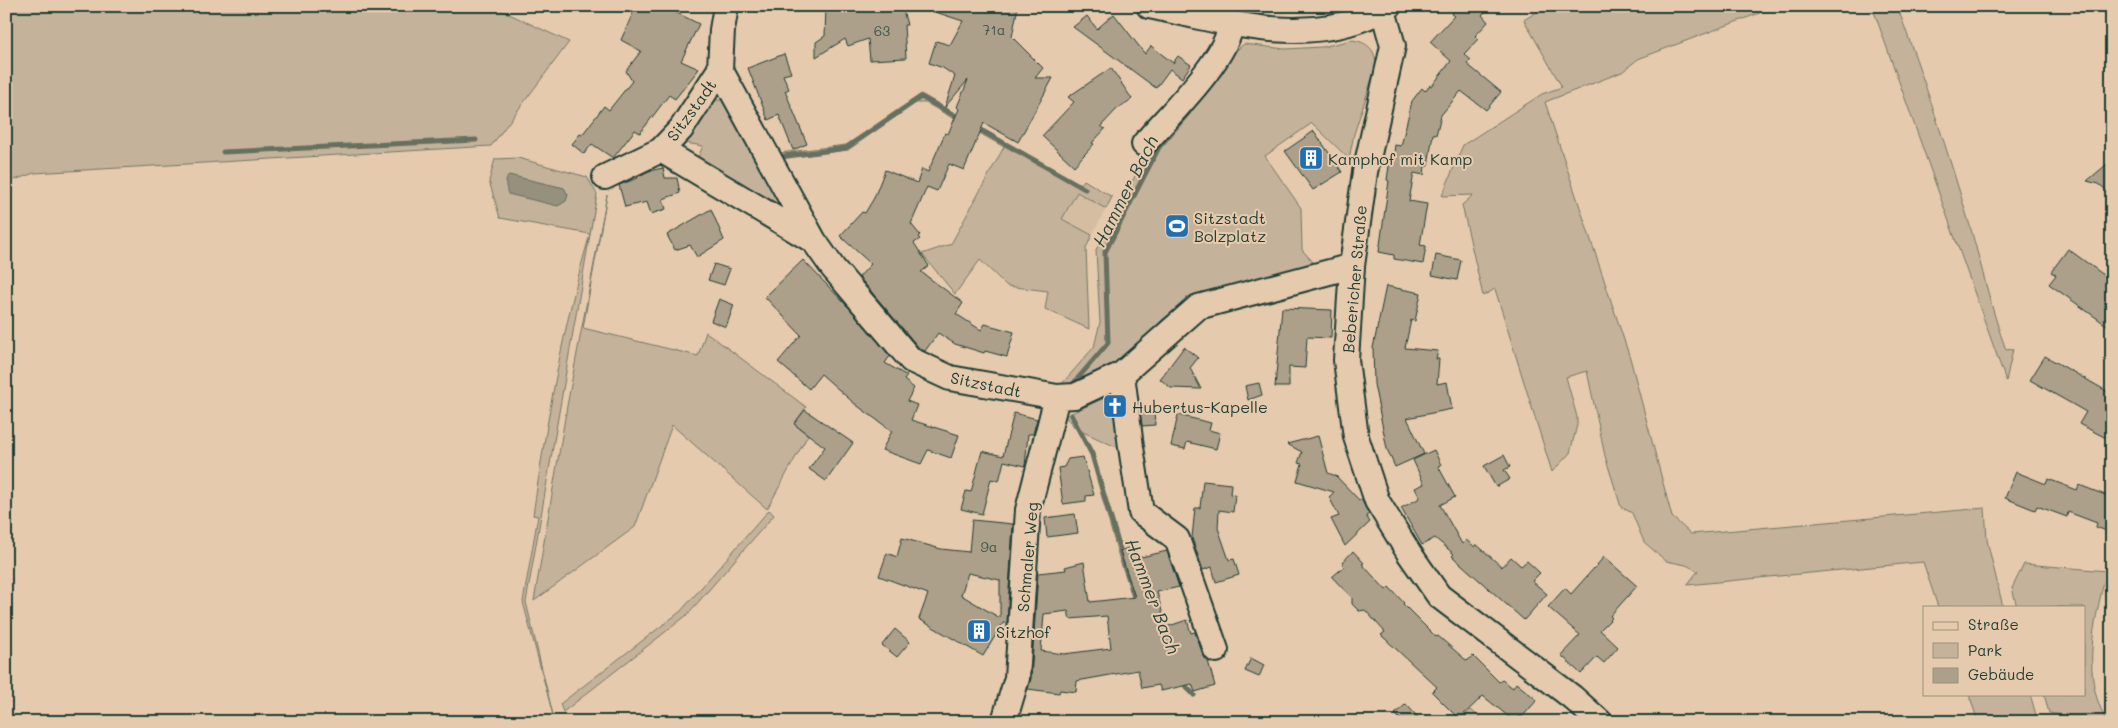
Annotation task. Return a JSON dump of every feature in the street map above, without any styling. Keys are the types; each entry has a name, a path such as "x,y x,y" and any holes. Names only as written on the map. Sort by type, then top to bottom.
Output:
{"street":[{"name":"Sitzstadt","path":"605,177 662,150 681,129 720,69 722,30 726,6"},
{"name":"Bebericher Straße","path":"1149,6 1232,24 1274,30 1314,31 1352,22 1386,8 1393,46 1365,172 1352,266 1346,360 1356,437 1377,501 1409,554 1439,596 1572,697 1600,722"},
{"path":"1144,144 1211,66 1229,39 1232,24"},
{"name":"Sitzstadt","path":"720,69 814,241 833,268 911,360 950,378 1058,397 1076,396 1122,374 1198,307 1352,266"},
{"name":"Sitzstadt","path":"662,150 814,241"},
{"path":"1122,374 1141,512 1177,539 1216,650"},
{"name":"Schmaler Weg","path":"1006,718 1017,678 1028,510 1058,397"}],"shaded area":[{"path":"509,175 564,188 568,195 566,201 558,206 508,194 506,182"},
{"path":"1077,192 1106,209 1092,235 1062,219"}],"green space":[{"path":"6,6 492,6 569,42 491,146 34,173 6,183"},
{"path":"1546,6 1778,6 1638,59 1622,72 1545,102 1630,358 1672,517 1691,534 1985,508 1987,540 2003,606 1938,606 1923,562 1687,585 1698,571 1686,565 1666,561 1644,542 1632,513 1621,507 1605,456 1587,371 1566,377 1577,417 1577,425 1570,453 1552,472 1495,289 1483,296 1462,205 1473,195 1442,196 1463,145 1542,94 1562,87 1524,20"},
{"path":"1872,6 1897,6 1907,33 1953,171 2006,350 2013,349 2006,381"},
{"path":"1352,40 1367,45 1373,51 1376,66 1354,134 1349,159 1312,123 1265,156 1301,208 1302,250 1314,263 1297,270 1193,297 1163,319 1119,365 1084,382 1060,386 1094,347 1100,322 1096,250 1153,142 1226,59 1244,44 1285,49 1322,47"},
{"path":"921,94 1081,184 1084,180 1112,197 1106,209 1077,192 1062,219 1092,235 1086,248 1089,329 1045,309 1048,291 1007,286 980,260 955,294 922,254 951,244 1004,147 926,103 916,103 848,150 781,159 779,153 846,145"},
{"path":"708,100 723,100 785,200 780,211 695,164 703,146 680,142"},
{"path":"518,158 587,177 597,194 526,602 553,715 523,602 538,516 533,515 550,409 572,303 590,234 500,218 489,181 495,159","holes":["510,176 564,188 568,195 562,204"]},
{"path":"607,195 583,328 698,356 706,332 806,407 794,424 808,435 767,509 672,425 635,527 534,601 567,406"},
{"path":"1111,395 1119,399 1121,449 1083,432 1094,454 1129,581 1160,659 1196,696 1194,697 1158,661 1120,561 1090,455 1076,429 1065,416"},
{"path":"769,510 774,515 687,615 563,712 560,704 681,611"},
{"path":"2024,564 2107,571 2096,615 2092,646 2096,695 2106,721 2049,713 2045,696 2086,696 2086,606 2017,606 2012,588"},
{"path":"1970,696 2031,696 2038,722 1978,722"},
{"path":"1471,710 1485,722 1458,722"}],"building":[{"path":"636,6 678,6 675,12 699,24 681,61 699,69 675,99 669,95 640,133 635,130 613,158 592,144 584,154 572,144 580,134 582,135 604,106 609,110 632,81 626,71 641,51 621,40"},
{"path":"826,6 902,6 907,25 904,25 906,58 870,60 868,39 848,46 845,39 816,57 816,42 825,36"},
{"path":"927,6 1018,6 1012,37 1043,68 1035,78 1053,78 1018,142 984,123 964,170 949,164 937,191 927,187 911,224 920,235 918,237 920,239 914,243 929,266 921,272 963,303 956,314 981,330 985,324 1014,332 1007,357 985,351 984,353 955,344 938,333 925,351 920,349 859,277 871,264 840,236 862,212 865,213 874,198 885,170 917,183 922,169 928,172 945,133 948,134 959,109 957,107 968,80 945,107 955,76 943,68 929,63 936,41 950,45 963,21 926,9"},
{"path":"1458,6 1490,6 1482,15 1488,22 1475,36 1478,39 1464,54 1471,60 1467,64 1501,92 1486,110 1461,91 1441,115 1436,135 1433,134 1428,166 1425,166 1424,175 1414,173 1409,201 1427,204 1420,245 1426,246 1423,264 1394,259 1394,255 1379,252 1389,181 1387,180 1390,159 1393,160 1395,145 1401,146 1412,101 1422,88 1425,91 1430,85 1432,86 1451,61 1430,42 1454,16 1451,14"},
{"path":"1114,14 1145,54 1151,46 1173,63 1178,56 1191,65 1182,78 1170,69 1156,88 1073,27 1087,16 1097,29"},
{"path":"784,54 791,73 783,75 789,89 785,91 807,144 793,150 779,115 768,120 748,68"},
{"path":"1111,68 1132,99 1117,109 1101,126 1105,129 1074,166 1042,136 1074,102 1068,97"},
{"name":"Kamphof mit Kamp","path":"1314,131 1342,172 1313,190 1285,151"},
{"path":"2112,160 2112,195 2099,184 2087,181"},
{"path":"663,168 665,178 677,178 680,193 663,199 666,209 651,214 647,202 625,207 619,185 638,178 649,171"},
{"path":"711,209 724,240 697,257 690,245 675,250 667,235"},
{"path":"2068,249 2112,281 2112,329 2049,284 2056,275 2051,272"},
{"path":"1436,255 1461,260 1457,280 1432,275"},
{"path":"803,260 850,309 890,356 885,363 907,376 904,380 914,388 907,401 917,405 911,420 959,435 951,458 928,450 921,464 882,450 892,431 855,404 821,374 809,389 778,362 801,335 765,297"},
{"path":"714,264 730,269 724,285 708,280"},
{"path":"1386,286 1421,293 1415,321 1411,320 1405,348 1438,351 1436,359 1439,359 1437,384 1447,382 1452,409 1407,418 1424,454 1395,467 1387,449 1374,384 1373,348"},
{"path":"719,299 734,305 726,327 711,321"},
{"path":"1282,308 1332,310 1331,338 1307,337 1305,368 1289,367 1289,387 1275,387"},
{"path":"1184,347 1198,358 1190,368 1201,389 1171,388 1160,379"},
{"path":"2045,356 2112,394 2112,441 2079,424 2086,412 2030,380"},
{"path":"1259,383 1262,395 1248,400 1245,386"},
{"path":"805,410 853,443 826,481 809,469 825,447 794,424"},
{"path":"1154,410 1155,425 1142,426 1140,411"},
{"path":"1014,413 1037,419 1033,434 1028,434 1025,466 1004,461 999,481 991,479 982,514 961,509 966,491 971,492 982,451 1003,456"},
{"path":"1178,415 1211,423 1209,430 1220,433 1216,449 1187,442 1185,449 1171,446"},
{"path":"1318,436 1328,473 1336,476 1359,500 1361,499 1369,514 1366,516 1370,522 1345,546 1331,519 1339,516 1329,497 1334,492 1297,481 1302,464 1298,463 1302,452 1287,444"},
{"path":"1434,450 1441,465 1438,466 1455,497 1440,505 1462,544 1466,540 1475,547 1476,544 1502,567 1511,557 1521,566 1527,561 1540,573 1532,581 1547,594 1524,620 1452,556 1454,554 1435,538 1422,545 1401,508 1420,498 1415,488 1424,484 1413,460"},
{"path":"1504,455 1510,467 1504,470 1510,479 1496,487 1484,466"},
{"path":"1083,457 1094,495 1086,496 1086,501 1063,504 1058,468 1064,467 1068,459"},
{"path":"2016,472 2046,484 2048,479 2077,490 2079,485 2108,496 2112,489 2112,533 2096,527 2097,523 2068,512 2067,517 2037,506 2035,510 2005,498"},
{"path":"1203,481 1231,484 1230,494 1235,495 1233,512 1219,510 1218,528 1229,560 1234,559 1239,575 1216,582 1212,567 1203,570 1192,538 1195,508 1200,508"},
{"path":"1075,514 1078,533 1047,537 1045,518"},
{"path":"972,520 1013,524 1007,623 1003,623 983,656 919,619 928,594 879,576 887,553 897,557 902,538 941,549 969,552","holes":["968,573 1000,580 1000,618 961,595"]},
{"path":"1133,546 1137,558 1167,551 1179,587 1157,592 1166,627 1187,620 1191,633 1195,632 1203,655 1208,661 1215,686 1195,692 1192,684 1161,691 1159,685 1142,688 1138,670 1077,681 1076,692 1060,690 1059,693 1028,689 1031,679 1038,573 1066,570 1065,567 1084,562 1090,602 1135,597 1120,551","holes":["1068,611 1070,619 1107,616 1111,648 1064,654 1041,651 1044,614"]},
{"path":"1353,551 1364,563 1362,564 1386,590 1389,587 1436,637 1438,636 1467,661 1473,656 1499,682 1502,680 1513,688 1516,683 1537,700 1523,716 1518,717 1514,721 1483,696 1459,719 1432,692 1437,687 1381,635 1385,632 1365,610 1359,611 1352,604 1352,598 1332,577 1345,566 1342,563"},
{"path":"1604,557 1637,586 1600,630 1618,647 1604,663 1597,657 1581,674 1561,655 1580,635 1548,607 1565,588 1571,594"},
{"path":"895,629 910,642 897,657 882,645"},
{"path":"1251,658 1264,665 1259,677 1245,671"},
{"path":"1406,704 1422,722 1403,722 1395,714"}],"waterway":[{"path":"784,156 846,148 921,97 961,119"},
{"name":"Hammer Bach","path":"1073,384 1108,343 1105,252 1159,147 1189,112"},
{"path":"975,127 1085,189"},
{"path":"223,152 476,140"},
{"name":"Hammer Bach","path":"1071,415 1092,454 1136,604"},
{"name":"Hammer Bach","path":"1181,681 1194,695"}],"place":[{"name":"Kamphof mit Kamp","path":"1311,158"},
{"name":"Sitzstadt Bolzplatz","path":"1177,226"},
{"name":"Hubertus-Kapelle","path":"1115,406"},
{"name":"Sitzhof","path":"979,631"}]}
